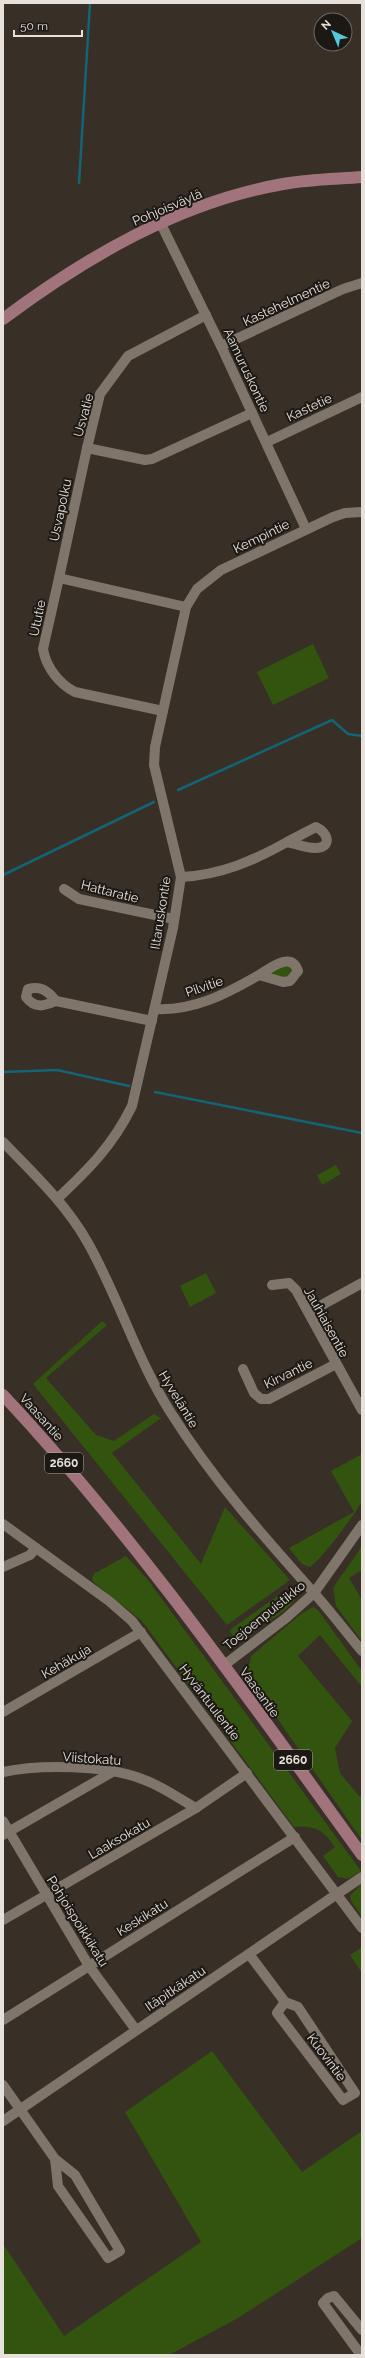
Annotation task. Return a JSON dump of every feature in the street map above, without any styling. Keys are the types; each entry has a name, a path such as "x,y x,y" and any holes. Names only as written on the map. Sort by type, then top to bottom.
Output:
{"main road":[{"name":"Pohjoisväylä","path":"3,319 45,288 93,258 161,224 217,201 283,184 362,177"},
{"name":"Vaasantie","path":"3,1395 134,1546 362,1855"}],"street":[{"name":"Aamuruskontie","path":"161,224 267,442 306,530"},
{"name":"Kastehelmentie","path":"221,346 343,289 362,283"},
{"name":"Usvatie","path":"206,315 128,356 100,394 87,448 145,460 152,459 252,412"},
{"name":"Kastetie","path":"267,442 362,397"},
{"name":"Usvapolku","path":"59,578 87,448"},
{"name":"Kempintie","path":"186,607 197,589 207,578 306,530 345,513 362,512"},
{"path":"59,578 186,607"},
{"name":"Ututie","path":"59,578 43,649 45,657 59,680 65,687 75,692 163,711"},
{"name":"Iltaruskontie","path":"58,1198 105,1151 121,1129 132,1106 152,1021 174,919 181,877 154,765 163,711 186,607"},
{"path":"181,877 223,871 239,866 287,842"},
{"name":"Hattaratie","path":"64,889 79,899 174,919"},
{"name":"Pilvitie","path":"154,1009 167,1010 200,1004 222,996 259,975"},
{"path":"56,1001 152,1021"},
{"name":"Hyveläntie","path":"3,1142 58,1198 88,1242 108,1282 150,1376 170,1412 226,1491 288,1566 314,1593 362,1652"},
{"name":"Jauhiaisentie","path":"272,1285 289,1283 309,1312 336,1364 362,1409"},
{"path":"309,1312 362,1283"},
{"name":"Kirvantie","path":"243,1369 254,1393 261,1399 269,1399 336,1364"},
{"name":"Hyväntuulentie","path":"3,1524 109,1601 142,1632 362,1928"},
{"name":"Toejoenpuistikko","path":"223,1666 286,1618 314,1593 362,1525"},
{"path":"3,1567 30,1555 36,1548"},
{"name":"Kehäkuja","path":"3,1712 142,1632"},
{"name":"Viistokatu","path":"3,1772 25,1768 115,1771 143,1779 196,1808"},
{"path":"6,1833 115,1771"},
{"name":"Laaksokatu","path":"3,1920 196,1808 246,1773"},
{"name":"Pohjoispoikkikatu","path":"3,1821 6,1833 89,1966 136,2030"},
{"name":"Keskikatu","path":"3,2020 295,1837"},
{"name":"Itäpitkäkatu","path":"3,2121 362,1877"},
{"name":"Kuovintie","path":"250,1954 285,2002 298,2008 355,2093 343,2100 277,2013 285,2002"},
{"path":"3,2086 55,2159 75,2175 120,2251 108,2258 58,2186 55,2159"},
{"path":"361,2355 323,2304 328,2298 334,2296 362,2330"}],"green space":[{"path":"313,644 329,678 273,705 257,672"},
{"path":"287,964 294,970 290,978 271,975 271,972"},
{"path":"336,1165 341,1174 322,1185 317,1175"},
{"path":"206,1273 216,1293 190,1307 180,1286"},
{"path":"102,1321 107,1325 46,1378 96,1435 114,1441 154,1414 161,1418 112,1453 201,1564 225,1507 290,1580 227,1625 33,1384"},
{"path":"362,1454 362,1501 338,1536 315,1563 310,1567 302,1564 289,1548 354,1512 331,1471"},
{"path":"362,1546 362,1570 349,1578 362,1600 362,1641 336,1606 333,1588"},
{"path":"126,1556 148,1580 361,1871 348,1879 338,1877 323,1856 335,1847 326,1836 322,1832 313,1828 294,1827 142,1621 93,1582 92,1578 95,1573"},
{"path":"283,1592 289,1593 295,1600 283,1612 251,1631 235,1638 230,1632 231,1629"},
{"path":"313,1607 318,1610 362,1671 362,1687 320,1635 298,1656 352,1721 335,1748 340,1773 359,1796 362,1795 362,1840 247,1675 251,1656 301,1614"},
{"path":"362,1883 362,1917 351,1901 350,1896"},
{"path":"361,1948 362,1949 362,1973 350,1955"},
{"path":"212,2051 302,2172 362,2131 362,2238 238,2318 169,2355 3,2355 3,2244 64,2336 201,2242 125,2112"}],"waterway":[{"path":"79,183 90,3"},
{"path":"178,790 332,720 348,734 362,736"},
{"path":"3,875 154,802"},
{"path":"3,1072 57,1070 129,1086"},
{"path":"155,1092 362,1133"}]}
